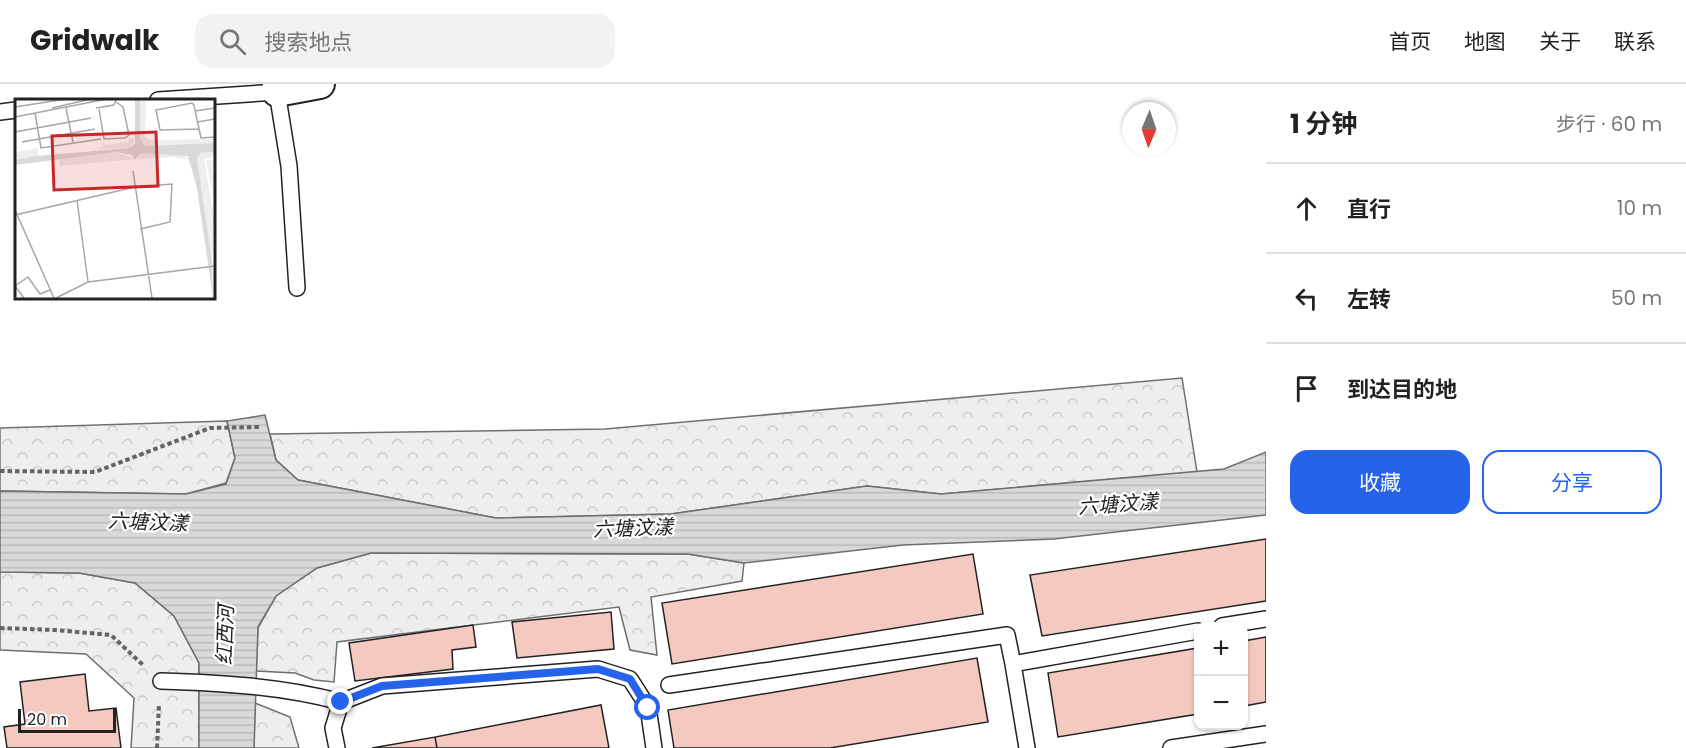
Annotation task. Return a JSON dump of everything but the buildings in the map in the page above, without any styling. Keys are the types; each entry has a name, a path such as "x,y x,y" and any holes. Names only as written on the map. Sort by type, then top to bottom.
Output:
{"street":[{"path":"277,88 320,84"}],"lane":[{"path":"168,99 277,88 289,166 297,288"},
{"path":"0,112 15,110"},
{"path":"1248,622 1266,619"},
{"path":"1013,664 1194,632"},
{"path":"669,685 1007,635 1027,748"},
{"path":"161,681 269,687 307,692 341,702 382,686 598,669 630,679 648,708 654,748"},
{"path":"337,748 333,728 341,702"},
{"path":"1171,748 1266,734"}],"path":[{"path":"0,471 95,472 210,428 260,428"},
{"path":"0,628 111,635 161,681 157,748"}],"green space":[{"path":"1182,378 1197,472 941,494 867,486 671,514 496,518 298,480 276,460 270,434 605,429"},
{"path":"227,421 235,458 226,483 186,494 0,491 0,428"},
{"path":"371,553 688,554 744,563 742,581 651,597 657,655 630,650 619,607 337,642 334,682 314,680 295,673 256,671 258,628 276,596 317,568"},
{"path":"0,572 79,573 135,583 174,616 199,663 199,748 131,748 134,698 86,654 0,650"},
{"path":"255,703 290,717 299,748 254,748"}],"water":[{"path":"265,415 276,460 298,480 496,518 671,514 867,486 941,494 1224,469 1266,452 1266,515 1054,539 903,545 744,563 688,554 371,553 317,568 276,596 258,627 254,748 199,748 199,663 174,616 135,583 79,573 0,572 0,491 186,494 226,484 235,458 227,421"}],"route":[{"path":"341,702 382,686 598,669 630,679 648,708"}],"water label":[{"name":"六塘汶漾","path":"1118,504"},
{"name":"六塘汶漾","path":"148,522"},
{"name":"六塘汶漾","path":"633,528"},
{"name":"红西河","path":"225,635"}]}
